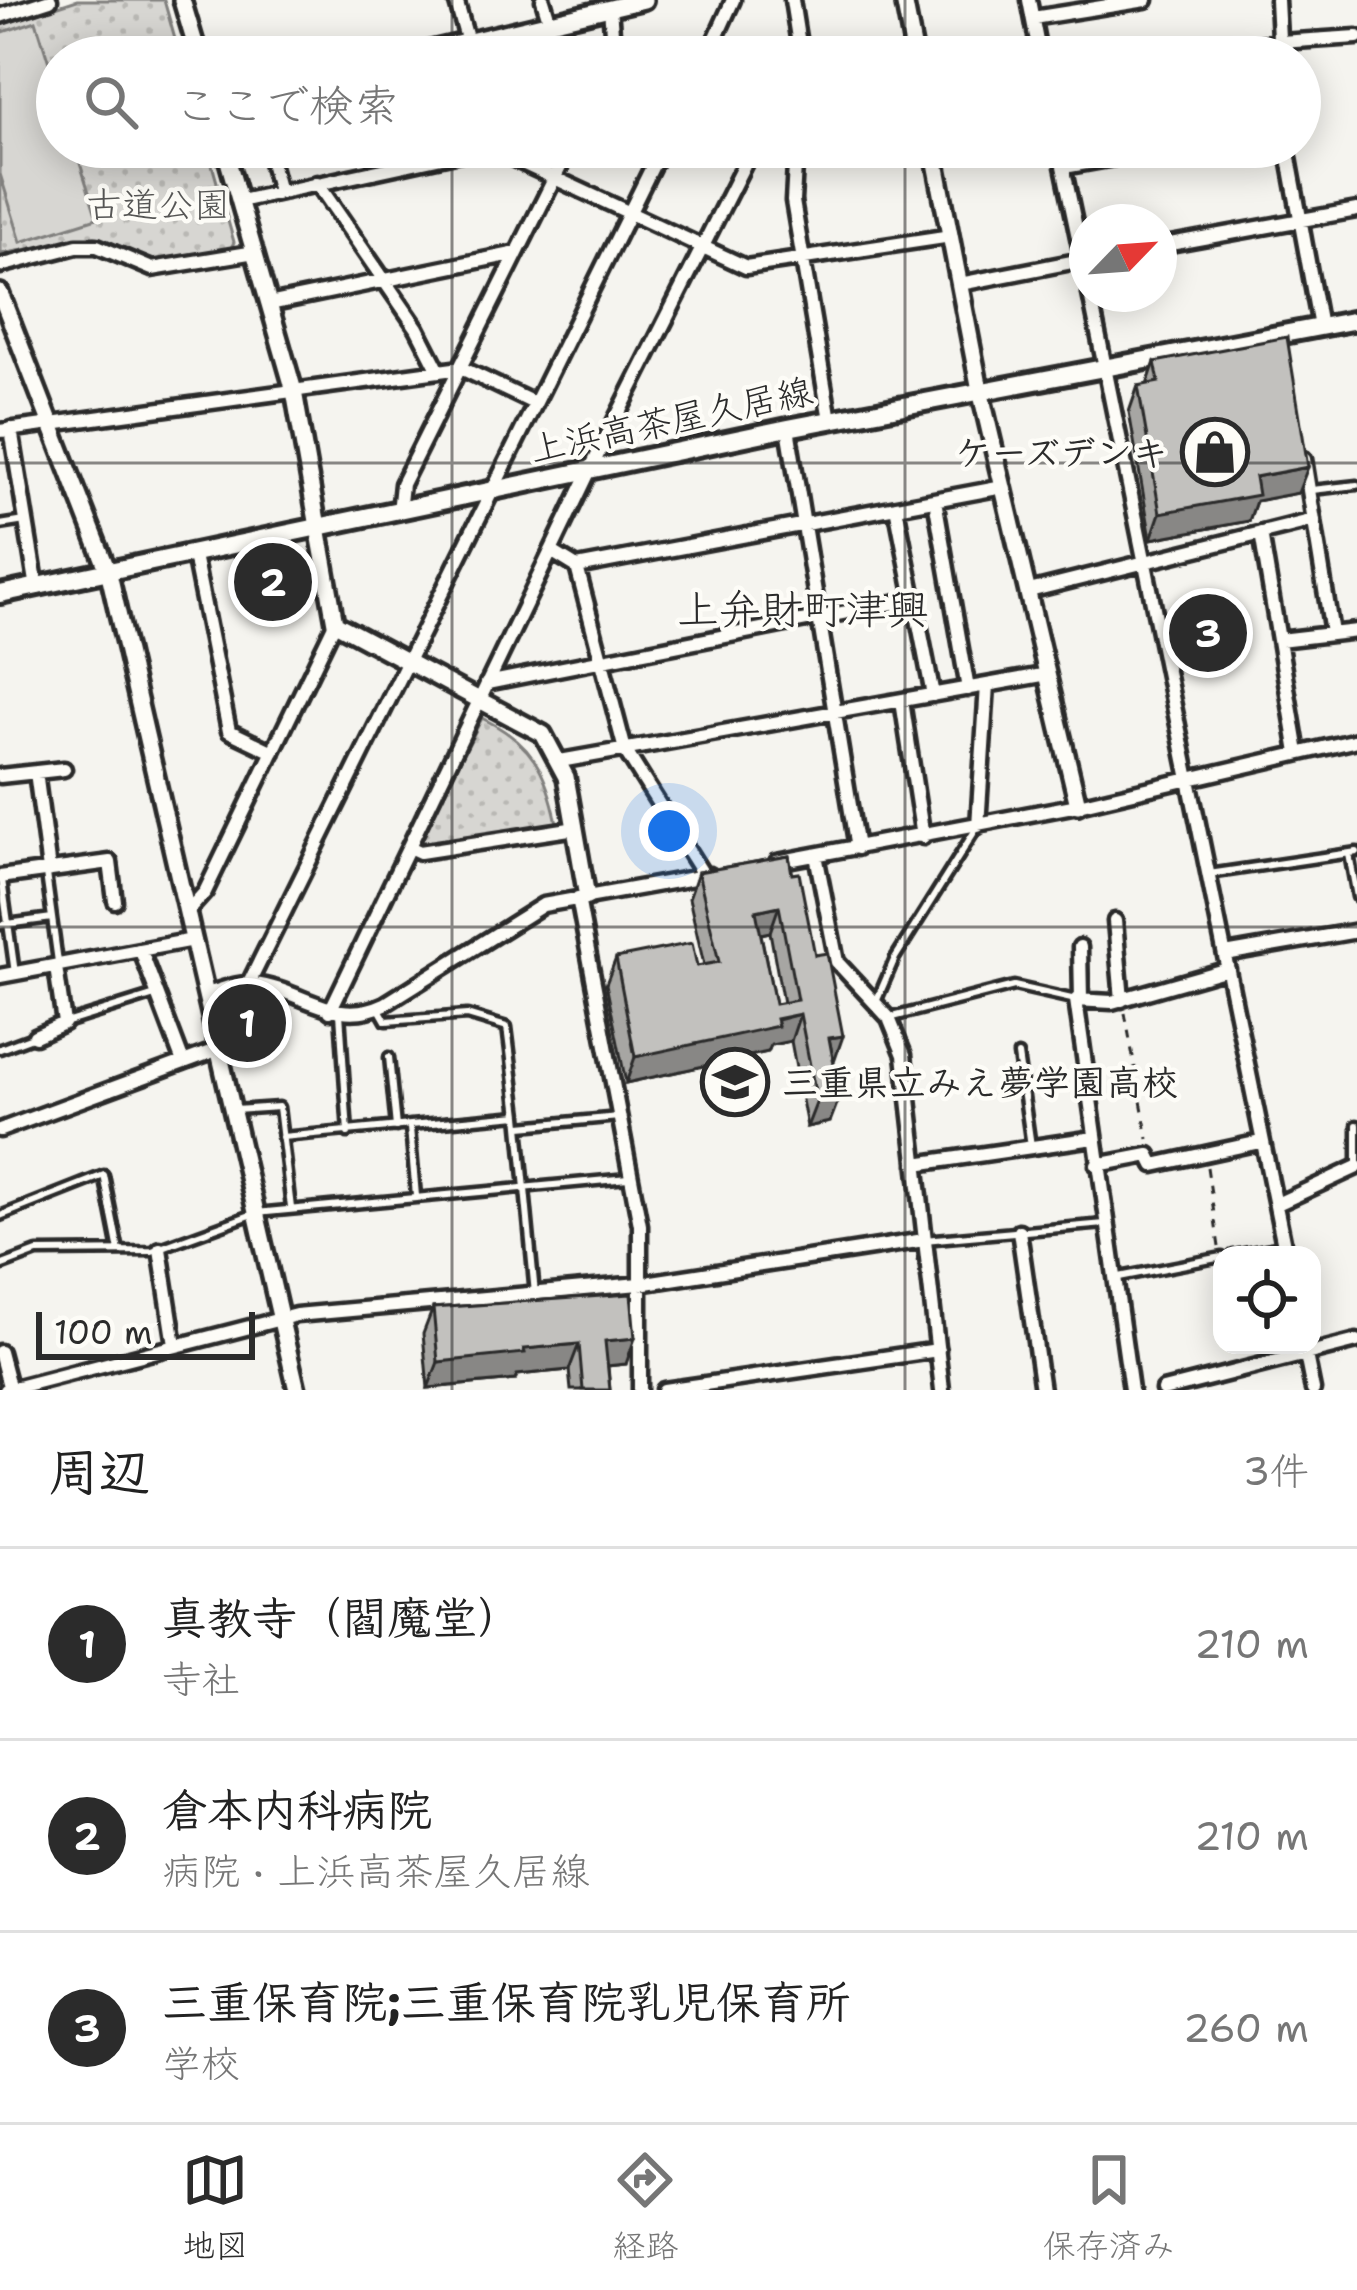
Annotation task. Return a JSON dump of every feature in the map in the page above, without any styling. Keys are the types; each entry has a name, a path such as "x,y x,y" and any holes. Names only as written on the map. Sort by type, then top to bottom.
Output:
{"main road":[{"name":"上浜高茶屋久居線","path":"0,594 788,428 1357,320"}],"street":[{"path":"0,16 50,0"},
{"path":"182,0 193,36"},
{"path":"456,0 466,36"},
{"path":"543,0 550,23"},
{"path":"494,36 644,0"},
{"path":"717,36 734,0"},
{"path":"792,0 797,36"},
{"path":"904,0 911,36"},
{"path":"1029,0 1036,36"},
{"path":"1033,17 1147,0"},
{"path":"1277,0 1279,36"},
{"path":"610,8 612,36"},
{"path":"1321,43 1357,37"},
{"path":"187,911 205,892 335,623 294,391 230,168"},
{"path":"273,168 279,192"},
{"path":"240,201 388,168"},
{"path":"534,168 700,250 754,268 951,236"},
{"path":"399,512 402,484 559,168"},
{"path":"0,1130 216,1050 652,168"},
{"path":"335,1012 483,691 742,168"},
{"path":"795,168 793,201 830,420"},
{"path":"937,168 980,390 1078,806"},
{"path":"1064,168 1072,204"},
{"path":"1291,168 1320,327"},
{"path":"317,183 439,370"},
{"path":"1177,243 1357,210"},
{"path":"0,266 77,246 97,246 152,269 255,252"},
{"path":"269,304 518,253"},
{"path":"960,284 1069,263"},
{"path":"0,293 109,574 296,1390"},
{"path":"1094,312 1284,1246"},
{"path":"1283,334 1287,356"},
{"path":"37,588 6,430 461,368 534,403"},
{"path":"788,428 857,848"},
{"path":"1301,446 1332,634"},
{"path":"551,551 578,567 1004,487"},
{"path":"935,500 968,688"},
{"path":"896,507 933,695"},
{"path":"1029,591 1313,520"},
{"path":"1262,533 1298,753"},
{"path":"194,555 229,731 273,752"},
{"path":"578,567 625,750 704,876"},
{"path":"483,691 601,662 913,599"},
{"path":"335,623 407,662 483,691 532,724 560,760 576,828 583,897 640,1225 640,1390"},
{"path":"1279,640 1357,631"},
{"path":"560,760 1048,674"},
{"path":"978,826 987,685"},
{"path":"902,701 923,837"},
{"path":"771,863 1078,806 1357,740"},
{"path":"0,776 64,769"},
{"path":"36,772 47,870"},
{"path":"409,847 419,852 576,828"},
{"path":"816,855 837,962 889,1018 904,1055 942,1390"},
{"path":"1,876 110,862 115,901"},
{"path":"205,994 251,983 335,1012 378,1007 529,913 583,897 726,872"},
{"path":"1115,921 1122,1000"},
{"path":"1225,954 1357,931"},
{"path":"8,975 193,940"},
{"path":"1080,947 1078,1000 1130,1390"},
{"path":"141,951 183,1062"},
{"path":"35,1036 64,1023 57,966"},
{"path":"1078,1000 1122,1000 1228,969"},
{"path":"916,1164 1094,1138"},
{"path":"1097,1165 1149,1155 1154,1165 1260,1142"},
{"path":"1277,1204 1357,1164"},
{"path":"1019,1232 1042,1390"},
{"path":"0,1352 9,1390 280,1317 639,1284 925,1240"},
{"path":"160,1249 175,1345"},
{"path":"1321,1347 1357,1341"},
{"path":"664,1390 938,1350"},
{"path":"1163,1390 1289,1354"},
{"path":"1306,1354 1313,1390"}],"lane":[{"path":"1309,490 1357,485"},
{"path":"0,526 25,521"},
{"path":"876,1002 895,958 978,826"},
{"path":"1209,874 1353,853 1357,897"},
{"path":"47,870 57,966"},
{"path":"1,876 8,975"},
{"path":"4,925 52,918"},
{"path":"889,1018 1014,986 1078,1000"},
{"path":"64,1023 147,1001 157,993"},
{"path":"378,1007 386,1021 467,1015 507,1027 535,1294"},
{"path":"335,1012 348,1133"},
{"path":"0,1049 35,1036"},
{"path":"1018,1055 1030,1147"},
{"path":"389,1057 396,1127"},
{"path":"231,1111 279,1107 291,1208"},
{"path":"282,1137 518,1115"},
{"path":"520,1126 620,1117"},
{"path":"1357,1125 1357,1164"},
{"path":"410,1126 416,1196"},
{"path":"0,1216 104,1174 119,1251"},
{"path":"0,1267 37,1252 160,1249 211,1225 291,1208 632,1177"},
{"path":"925,1240 1105,1224"},
{"path":"1113,1278 1213,1259"}],"path":[{"path":"1122,1000 1149,1155"},
{"path":"1205,1154 1219,1246"}],"green space":[{"name":"古道公園","path":"77,0 164,0 174,36 36,36 36,168 213,168 234,242 231,248 164,261 143,258 95,237 1,254 0,25"},
{"path":"36,21 41,36 36,36 36,168 82,168 97,218 21,242 0,174 0,33"},
{"path":"482,718 513,738 534,760 557,823 554,828 423,848 419,842"}],"building":[{"name":"ケーズデンキ","path":"1287,337 1308,467 1255,477 1258,495 1160,513 1138,386 1159,382 1155,362"},
{"path":"789,856 792,874 799,873 815,955 827,953 843,1036 829,1038 840,1096 817,1101 800,1014 776,1019 778,1026 635,1057 616,958 692,943 697,966 719,962 698,872","holes":["779,906 797,1000 775,1004 756,911"]},
{"path":"631,1294 635,1338 605,1341 610,1390 583,1390 579,1344 438,1362 433,1308"}],"place":[{"name":"ケーズデンキ","path":"1215,452"},
{"name":"倉本内科病院","path":"273,582"},
{"name":"三重保育院;三重保育院乳児保育所","path":"1208,633"},
{"name":"真教寺（閻魔堂）","path":"247,1023"},
{"name":"三重県立みえ夢学園高校","path":"735,1082"}],"district":[{"name":"上弁財町津興","path":"803,609"}]}
